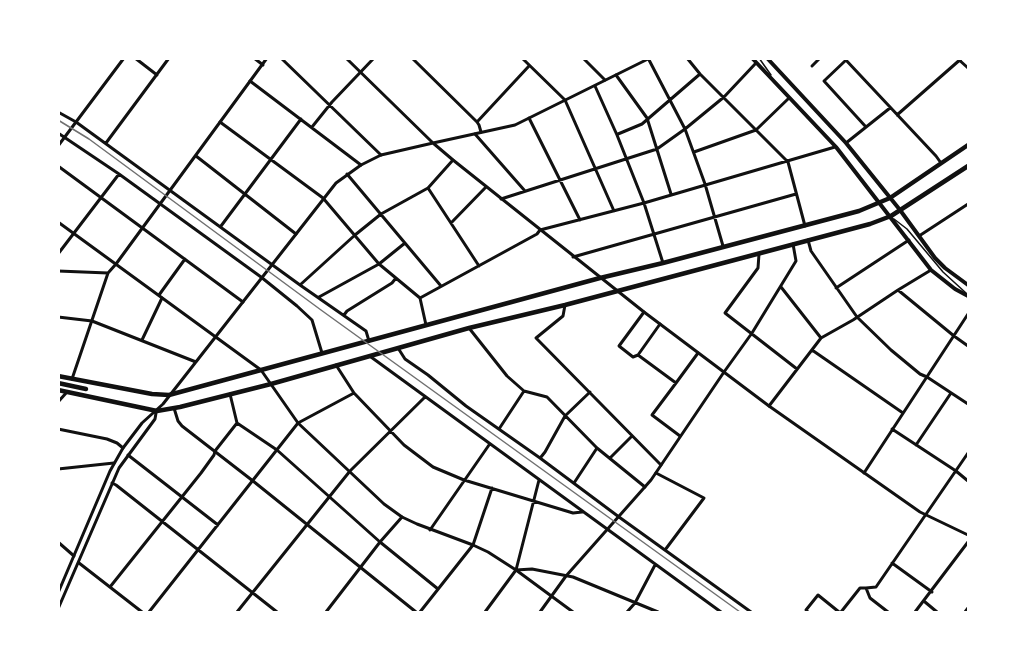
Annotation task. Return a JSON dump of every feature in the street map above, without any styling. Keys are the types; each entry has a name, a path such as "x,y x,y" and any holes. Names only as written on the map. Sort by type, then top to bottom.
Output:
{"highway":[{"path":"58,376 152,394 169,395 600,278 859,211 890,198 969,145"},
{"path":"58,390 157,411 174,408 271,384 469,328 565,305 870,224 891,216 969,166"},
{"path":"58,383 86,389"}],"main road":[{"path":"752,58 758,61 789,98 836,147 931,270 954,289 969,295"},
{"path":"767,58 846,143 935,258 969,285"}],"street":[{"path":"135,58 157,75"},
{"path":"106,143 169,58"},
{"path":"254,58 263,65"},
{"path":"72,379 108,273 267,58"},
{"path":"281,58 381,155"},
{"path":"346,58 453,160 644,312 769,406 924,515 969,536"},
{"path":"312,127 374,58"},
{"path":"412,58 477,122 481,132"},
{"path":"522,58 565,100 614,211"},
{"path":"583,58 605,80"},
{"path":"687,58 700,74 788,162 805,226"},
{"path":"812,66 820,58"},
{"path":"58,146 124,59"},
{"path":"58,593 114,463 123,448 142,423 157,411 323,198 336,183 361,165 381,155 515,125 649,59 685,129 705,184 723,246"},
{"path":"897,115 960,59 969,68"},
{"path":"866,127 824,81 845,60 941,163"},
{"path":"501,199 657,149 724,96 758,61"},
{"path":"477,122 530,66"},
{"path":"617,135 642,124 700,74"},
{"path":"616,75 647,118 671,194"},
{"path":"250,81 361,165"},
{"path":"596,86 644,203 663,263"},
{"path":"694,152 756,130 789,98"},
{"path":"846,143 890,108"},
{"path":"58,112 106,143 366,331 369,341"},
{"path":"529,118 580,220"},
{"path":"220,226 301,119"},
{"path":"220,122 323,198 379,264 420,298 426,326"},
{"path":"58,133 119,174 280,292 312,320 322,353"},
{"path":"475,134 525,191"},
{"path":"420,298 537,234 540,230 644,203 836,147"},
{"path":"196,156 296,234"},
{"path":"300,285 381,214 428,188 453,160"},
{"path":"58,166 243,302"},
{"path":"58,254 119,174"},
{"path":"347,174 441,286"},
{"path":"451,224 486,187"},
{"path":"428,188 479,266"},
{"path":"573,257 796,194"},
{"path":"919,236 969,204"},
{"path":"58,222 261,370 298,423 384,504 402,517 430,530 488,552 573,612"},
{"path":"808,240 811,251 857,317 920,374 969,404"},
{"path":"836,288 909,240"},
{"path":"319,297 379,264 405,243"},
{"path":"540,612 566,576 656,473 781,287 796,261 793,244"},
{"path":"759,253 758,268 725,313 797,369"},
{"path":"142,340 160,296 185,259"},
{"path":"769,406 821,338 931,270"},
{"path":"58,271 108,273"},
{"path":"344,315 396,278"},
{"path":"781,287 821,338"},
{"path":"898,290 969,346"},
{"path":"565,305 563,316 536,338 661,465"},
{"path":"644,312 619,346 633,357 638,355 660,324"},
{"path":"864,473 969,314"},
{"path":"58,317 92,321 196,362"},
{"path":"469,328 507,376 524,391 547,397 597,448 645,487"},
{"path":"398,348 405,359 498,429 751,612"},
{"path":"812,350 903,414"},
{"path":"680,436 652,415 698,353"},
{"path":"638,355 676,383"},
{"path":"369,356 722,612"},
{"path":"336,365 354,393 404,445 444,472 573,513 584,512"},
{"path":"498,429 524,391"},
{"path":"58,402 67,392"},
{"path":"540,458 565,416 590,392"},
{"path":"149,612 298,423 354,393"},
{"path":"916,445 951,393"},
{"path":"230,394 237,423 277,450 380,542 438,589"},
{"path":"237,612 350,471 425,397"},
{"path":"174,408 177,421 182,426 418,612 473,545 492,488"},
{"path":"58,609 118,468 155,419 157,411"},
{"path":"110,587 214,456 215,451 237,423"},
{"path":"58,429 111,440 123,448"},
{"path":"892,429 969,481"},
{"path":"610,458 632,436"},
{"path":"430,530 489,444"},
{"path":"574,483 597,448"},
{"path":"808,612 806,610 818,596 840,612 860,588 876,586 969,453"},
{"path":"128,455 218,525"},
{"path":"58,469 114,463"},
{"path":"656,473 704,498 666,550"},
{"path":"485,612 516,570 539,480"},
{"path":"112,483 277,612"},
{"path":"326,612 402,517"},
{"path":"58,542 74,556"},
{"path":"915,612 925,602 969,542"},
{"path":"79,562 142,612"},
{"path":"892,562 932,592"},
{"path":"627,612 635,603 655,565"},
{"path":"516,570 532,569 573,577 658,612"},
{"path":"866,588 870,598 888,612"},
{"path":"925,602 937,612"},
{"path":"709,612 713,607"},
{"path":"879,612 882,608"},
{"path":"965,612 969,608"}],"lane":[{"path":"891,216 908,229 943,272 969,295"}],"railway":[{"path":"58,120 89,139 321,310 740,612"}]}
